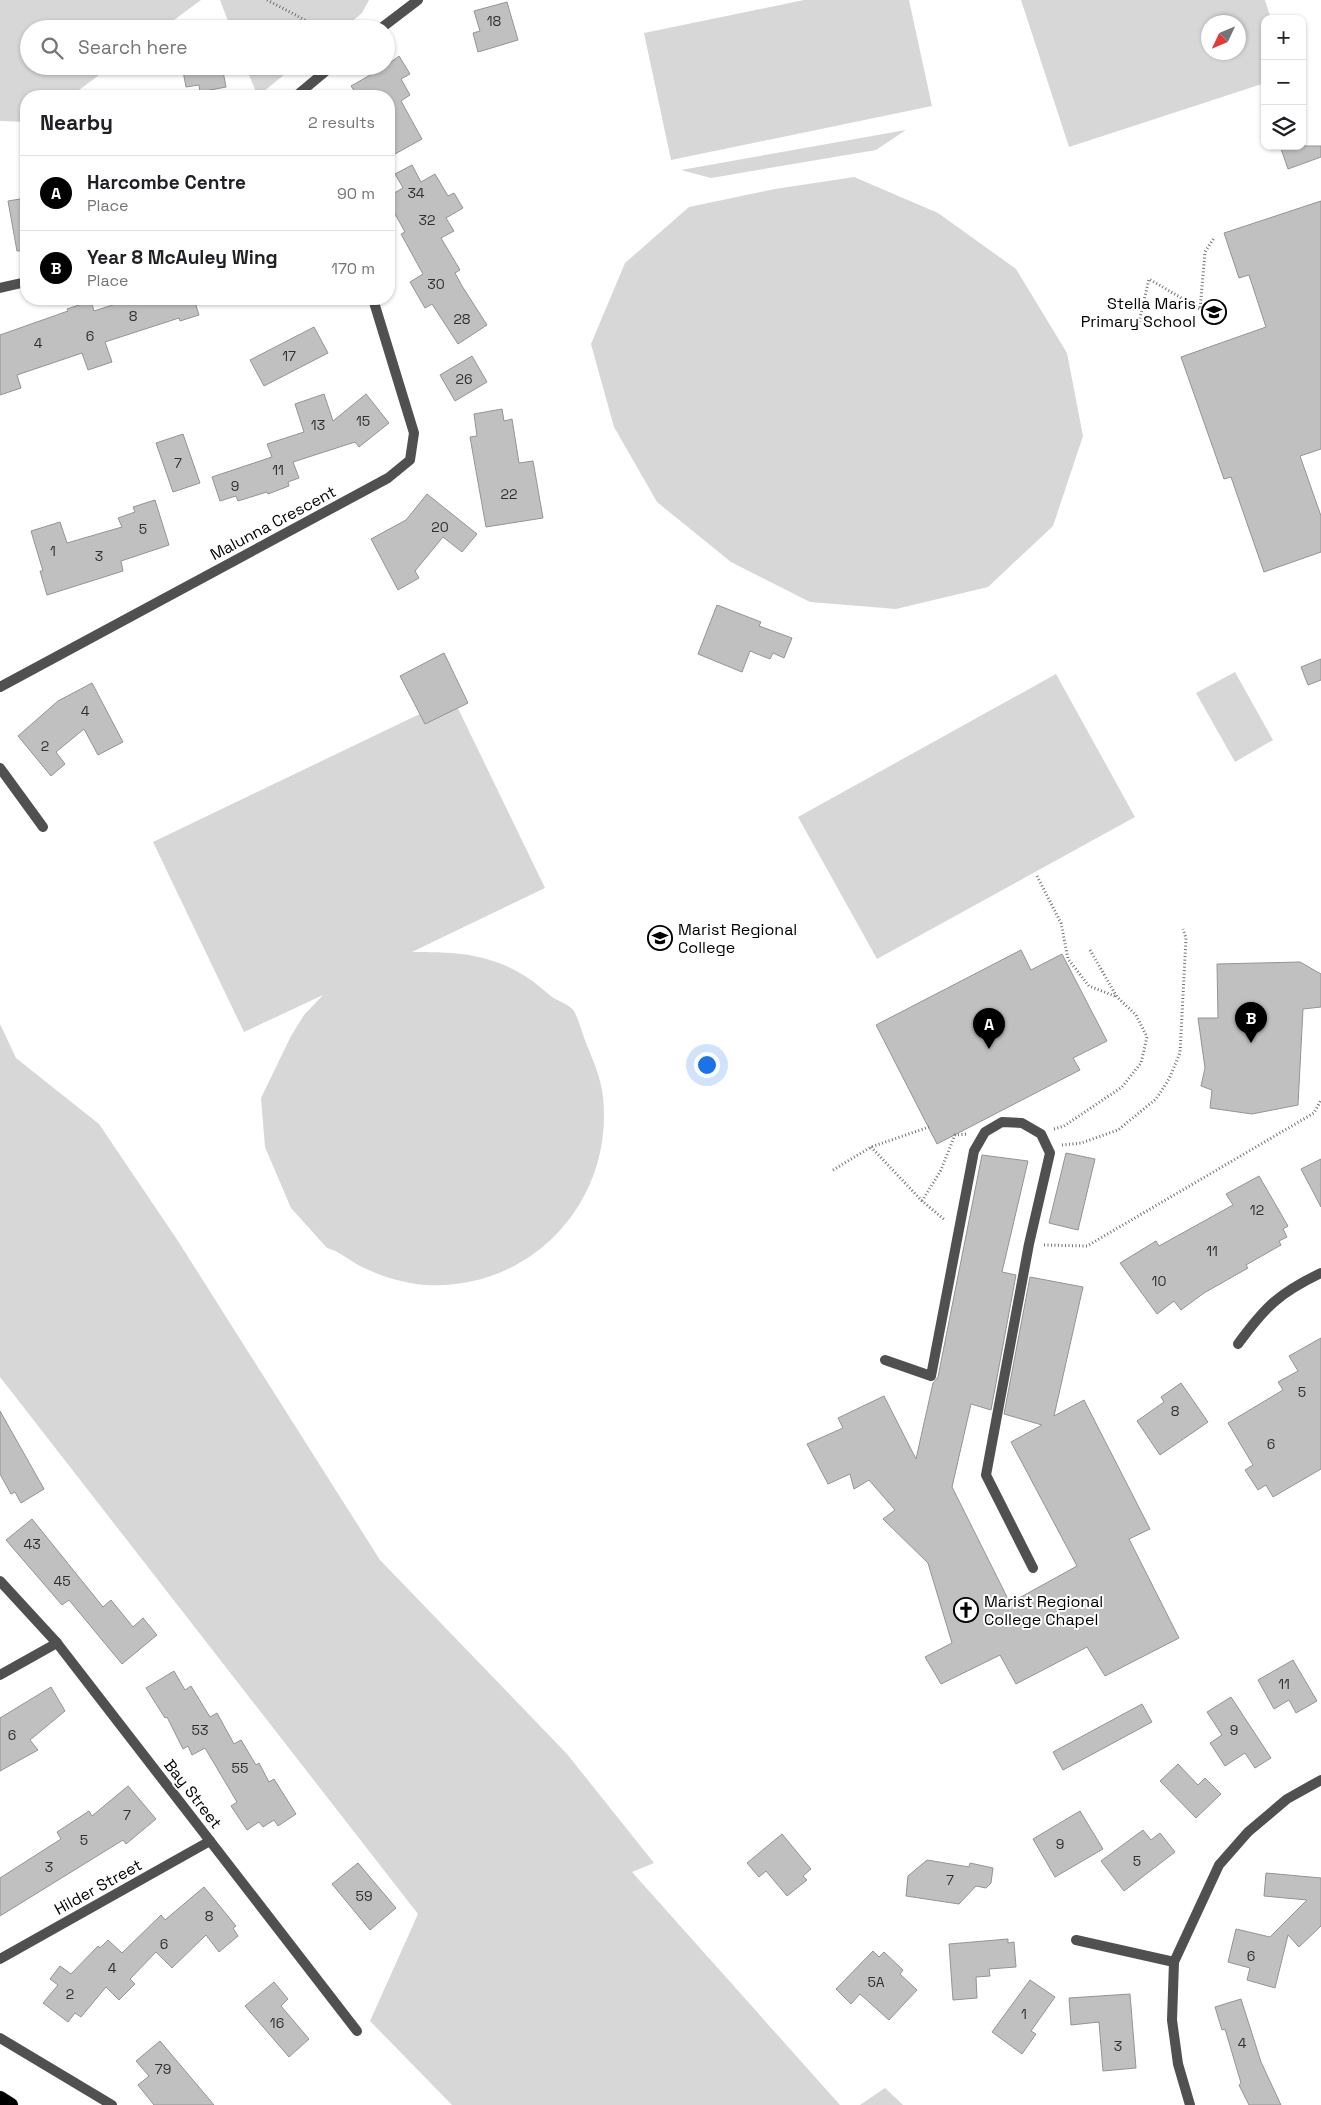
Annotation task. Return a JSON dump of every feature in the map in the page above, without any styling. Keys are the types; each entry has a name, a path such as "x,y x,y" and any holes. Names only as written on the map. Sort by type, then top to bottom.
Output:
{"highway":[{"path":"0,2098 10,2105"}],"street":[{"path":"392,20 418,0"},
{"path":"306,90 322,75"},
{"path":"0,288 20,283"},
{"name":"Malunna Crescent","path":"0,687 388,478 410,460 414,433 375,305"},
{"path":"0,768 43,826"},
{"path":"885,1360 931,1376 974,1151 984,1132 1002,1122 1022,1122 1041,1134 1050,1153 1029,1244 986,1475 1033,1568"},
{"path":"1238,1344 1258,1317 1277,1297 1321,1273"},
{"name":"Bay Street","path":"0,1580 57,1643 357,2031"},
{"path":"0,1676 57,1643"},
{"path":"1190,2105 1178,2064 1172,2020 1174,1962 1219,1866 1254,1826 1288,1799 1321,1780"},
{"name":"Hilder Street","path":"0,1960 210,1841"},
{"path":"1076,1940 1174,1962"},
{"path":"0,2038 112,2105"}],"path":[{"path":"267,0 305,20"},
{"path":"1139,322 1149,279 1200,309 1205,252 1214,238"},
{"path":"1036,876 1061,924 1068,959 1089,986 1117,997"},
{"path":"1047,1147 1081,1143 1118,1130 1156,1099 1169,1079 1180,1053 1186,938 1183,930"},
{"path":"1041,1134 1064,1126 1122,1087 1141,1063 1147,1037 1136,1015 1117,997 1090,950"},
{"path":"1029,1244 1087,1246 1314,1113 1321,1100"},
{"path":"834,1170 872,1147 928,1127"},
{"path":"922,1201 942,1170 955,1134 984,1132"},
{"path":"872,1147 922,1201 959,1231"}],"shaded area":[{"path":"0,0 201,0 174,20 20,20 20,75 99,75 79,90 20,90 20,122 0,121"},
{"path":"220,0 369,0 362,13 354,20 228,20"},
{"path":"804,0 909,0 932,106 671,160 644,33"},
{"path":"1021,0 1265,0 1270,15 1261,15 1261,84 1069,147"},
{"path":"249,75 284,75 265,90 255,90"},
{"path":"906,130 876,150 711,178 681,170"},
{"path":"854,177 938,213 1016,269 1067,353 1083,436 1053,526 988,587 896,609 810,602 731,562 657,502 614,427 591,344 625,263 689,207 775,189"},
{"path":"1235,672 1273,740 1235,762 1196,693"},
{"path":"1056,674 1135,817 877,959 798,817"},
{"path":"453,698 545,888 412,952 470,955 484,958 511,968 525,976 552,997 572,1009 585,1039 600,1083 603,1097 603,1135 595,1172 579,1204 558,1233 531,1256 499,1273 464,1283 425,1285 400,1281 375,1273 327,1248 291,1208 265,1147 261,1098 291,1036 304,1015 323,995 244,1032 153,842"},
{"path":"0,1024 16,1058 99,1124 178,1241 380,1560 567,1754 654,1863 632,1872 840,2105 452,2105 370,2021 418,1914 0,1377"},
{"path":"885,2088 903,2105 860,2105"}],"building":[{"path":"507,2 518,40 478,52 473,33 480,31 474,11"},
{"path":"399,56 410,74 401,79 410,95 401,101 422,139 395,154 395,90 354,90 351,86 370,75 395,75 395,59"},
{"path":"184,75 224,75 226,87 200,90 199,85 186,87"},
{"path":"1306,146 1321,146 1321,157 1288,169 1281,150 1306,150"},
{"path":"412,165 421,182 435,174 448,196 454,193 463,208 446,218 454,231 441,238 460,270 455,273 487,325 458,344 432,304 425,308 410,282 423,274 401,234 405,232 395,214 395,193 403,188 395,174"},
{"path":"20,199 20,251 17,251 8,201"},
{"path":"1321,201 1321,449 1300,456 1321,516 1321,552 1264,572 1231,477 1224,479 1181,357 1266,327 1249,275 1239,278 1224,233"},
{"path":"79,305 92,305 94,311 112,305 196,305 199,315 180,321 179,318 105,342 112,362 88,370 82,353 17,375 21,388 0,395 0,335 68,311 67,309"},
{"path":"314,327 328,353 264,386 250,360"},
{"path":"472,356 487,382 455,401 440,375"},
{"path":"324,394 333,421 366,394 389,423 359,447 355,442 293,462 299,478 288,482 289,486 268,494 267,492 238,501 236,496 220,501 212,477 272,457 267,444 304,432 295,404"},
{"path":"502,409 504,421 512,419 519,463 533,461 543,518 486,527 470,437 477,436 474,414"},
{"path":"183,434 200,483 173,492 156,443"},
{"path":"427,494 477,534 462,552 443,537 415,571 419,578 398,590 371,539 406,520"},
{"path":"155,500 169,545 121,561 123,571 47,595 40,571 43,571 31,531 60,522 67,543 122,527 118,518 135,512 133,507"},
{"path":"717,605 761,622 759,626 792,638 784,658 773,653 770,659 750,651 742,672 698,654"},
{"path":"444,653 468,703 425,724 400,676"},
{"path":"1321,659 1321,680 1308,685 1301,667"},
{"path":"92,683 123,742 98,755 84,729 56,752 65,764 51,776 18,736 58,701"},
{"path":"1021,950 1031,970 1062,954 1107,1041 1073,1058 1080,1070 937,1144 876,1025"},
{"path":"1300,962 1321,974 1321,1007 1303,1009 1298,1105 1252,1114 1210,1108 1212,1090 1201,1086 1205,1068 1198,1018 1218,1018 1217,964"},
{"path":"1066,1153 1095,1159 1078,1230 1049,1223"},
{"path":"982,1155 1028,1161 1002,1272 1016,1275 991,1410 971,1404 952,1487 1010,1603 1077,1566 1011,1442 1042,1425 1004,1414 1030,1277 1083,1287 1054,1416 1084,1400 1150,1529 1129,1539 1179,1638 1105,1676 1087,1647 1016,1684 1000,1655 941,1684 925,1657 952,1643 928,1563 883,1519 895,1510 869,1480 854,1489 850,1474 828,1484 807,1444 843,1428 838,1418 884,1396 916,1459 933,1383 938,1377"},
{"path":"1321,1159 1321,1207 1301,1169"},
{"path":"1259,1176 1288,1226 1283,1229 1287,1237 1279,1241 1281,1245 1246,1265 1248,1268 1204,1293 1181,1310 1174,1301 1157,1314 1120,1263 1156,1241 1159,1246 1233,1205 1226,1194"},
{"path":"1321,1338 1321,1469 1273,1497 1266,1485 1258,1490 1245,1470 1253,1465 1228,1423 1283,1390 1278,1382 1298,1371 1289,1356"},
{"path":"1181,1383 1208,1422 1160,1455 1137,1421 1164,1402 1161,1397"},
{"path":"0,1411 44,1489 21,1503 15,1492 11,1494 0,1474"},
{"path":"32,1519 103,1607 111,1600 133,1627 143,1618 157,1635 122,1664 69,1600 62,1605 6,1540"},
{"path":"1293,1660 1317,1701 1296,1713 1289,1700 1274,1709 1258,1680"},
{"path":"174,1671 185,1690 191,1686 210,1717 217,1713 234,1744 241,1740 256,1765 259,1763 269,1782 274,1779 296,1814 278,1826 274,1820 263,1827 259,1822 247,1830 231,1806 237,1802 205,1748 192,1755 188,1746 183,1749 167,1717 165,1718 146,1688"},
{"path":"51,1687 65,1711 30,1740 38,1750 0,1771 0,1718"},
{"path":"1231,1697 1271,1758 1255,1768 1245,1753 1225,1766 1210,1743 1222,1735 1207,1712"},
{"path":"1142,1704 1152,1722 1063,1770 1053,1752"},
{"path":"1178,1764 1198,1785 1205,1778 1221,1794 1196,1818 1160,1781"},
{"path":"128,1786 156,1819 126,1844 123,1840 0,1916 0,1878 61,1839 57,1832 89,1811 92,1816"},
{"path":"1080,1811 1103,1849 1055,1877 1033,1839"},
{"path":"1143,1830 1151,1840 1160,1833 1175,1852 1124,1891 1101,1861"},
{"path":"782,1834 811,1869 803,1876 807,1880 787,1896 766,1871 759,1877 747,1863"},
{"path":"927,1860 969,1867 970,1863 993,1868 991,1883 986,1888 976,1886 959,1904 906,1896 908,1876"},
{"path":"358,1863 396,1908 370,1930 332,1884"},
{"path":"1266,1873 1321,1878 1321,1926 1299,1947 1288,1935 1275,1988 1247,1980 1250,1968 1228,1962 1236,1929 1270,1937 1307,1900 1264,1896"},
{"path":"204,1887 236,1926 233,1928 238,1936 219,1952 206,1935 172,1968 156,1952 130,1979 135,1984 119,2000 106,1987 81,2017 75,2013 68,2022 43,2003 58,1985 50,1979 60,1966 71,1974 98,1946 100,1948 108,1940 122,1953 161,1915 165,1920"},
{"path":"1008,1939 1008,1943 1014,1942 1016,1967 989,1969 990,1976 976,1977 977,1998 953,2000 949,1944"},
{"path":"873,1951 879,1957 884,1952 903,1970 900,1974 917,1990 889,2020 860,1994 851,2004 836,1989"},
{"path":"1030,1980 1055,1997 1031,2031 1036,2034 1022,2054 992,2032"},
{"path":"274,1982 288,1999 281,2006 309,2039 289,2057 245,2006"},
{"path":"1130,1994 1136,2068 1103,2071 1099,2022 1071,2025 1069,1998"},
{"path":"1241,1999 1261,2062 1281,2105 1249,2105 1239,2085 1241,2083 1225,2029 1222,2030 1215,2007"},
{"path":"160,2041 214,2105 154,2105 138,2085 149,2076 136,2061"}],"place":[{"name":"Stella Maris Primary School","path":"1214,312"},
{"name":"Marist Regional College","path":"660,938"},
{"name":"Year 8 McAuley Wing","path":"1251,1043"},
{"name":"Harcombe Centre","path":"989,1049"},
{"name":"Marist Regional College Chapel","path":"966,1610"}]}
